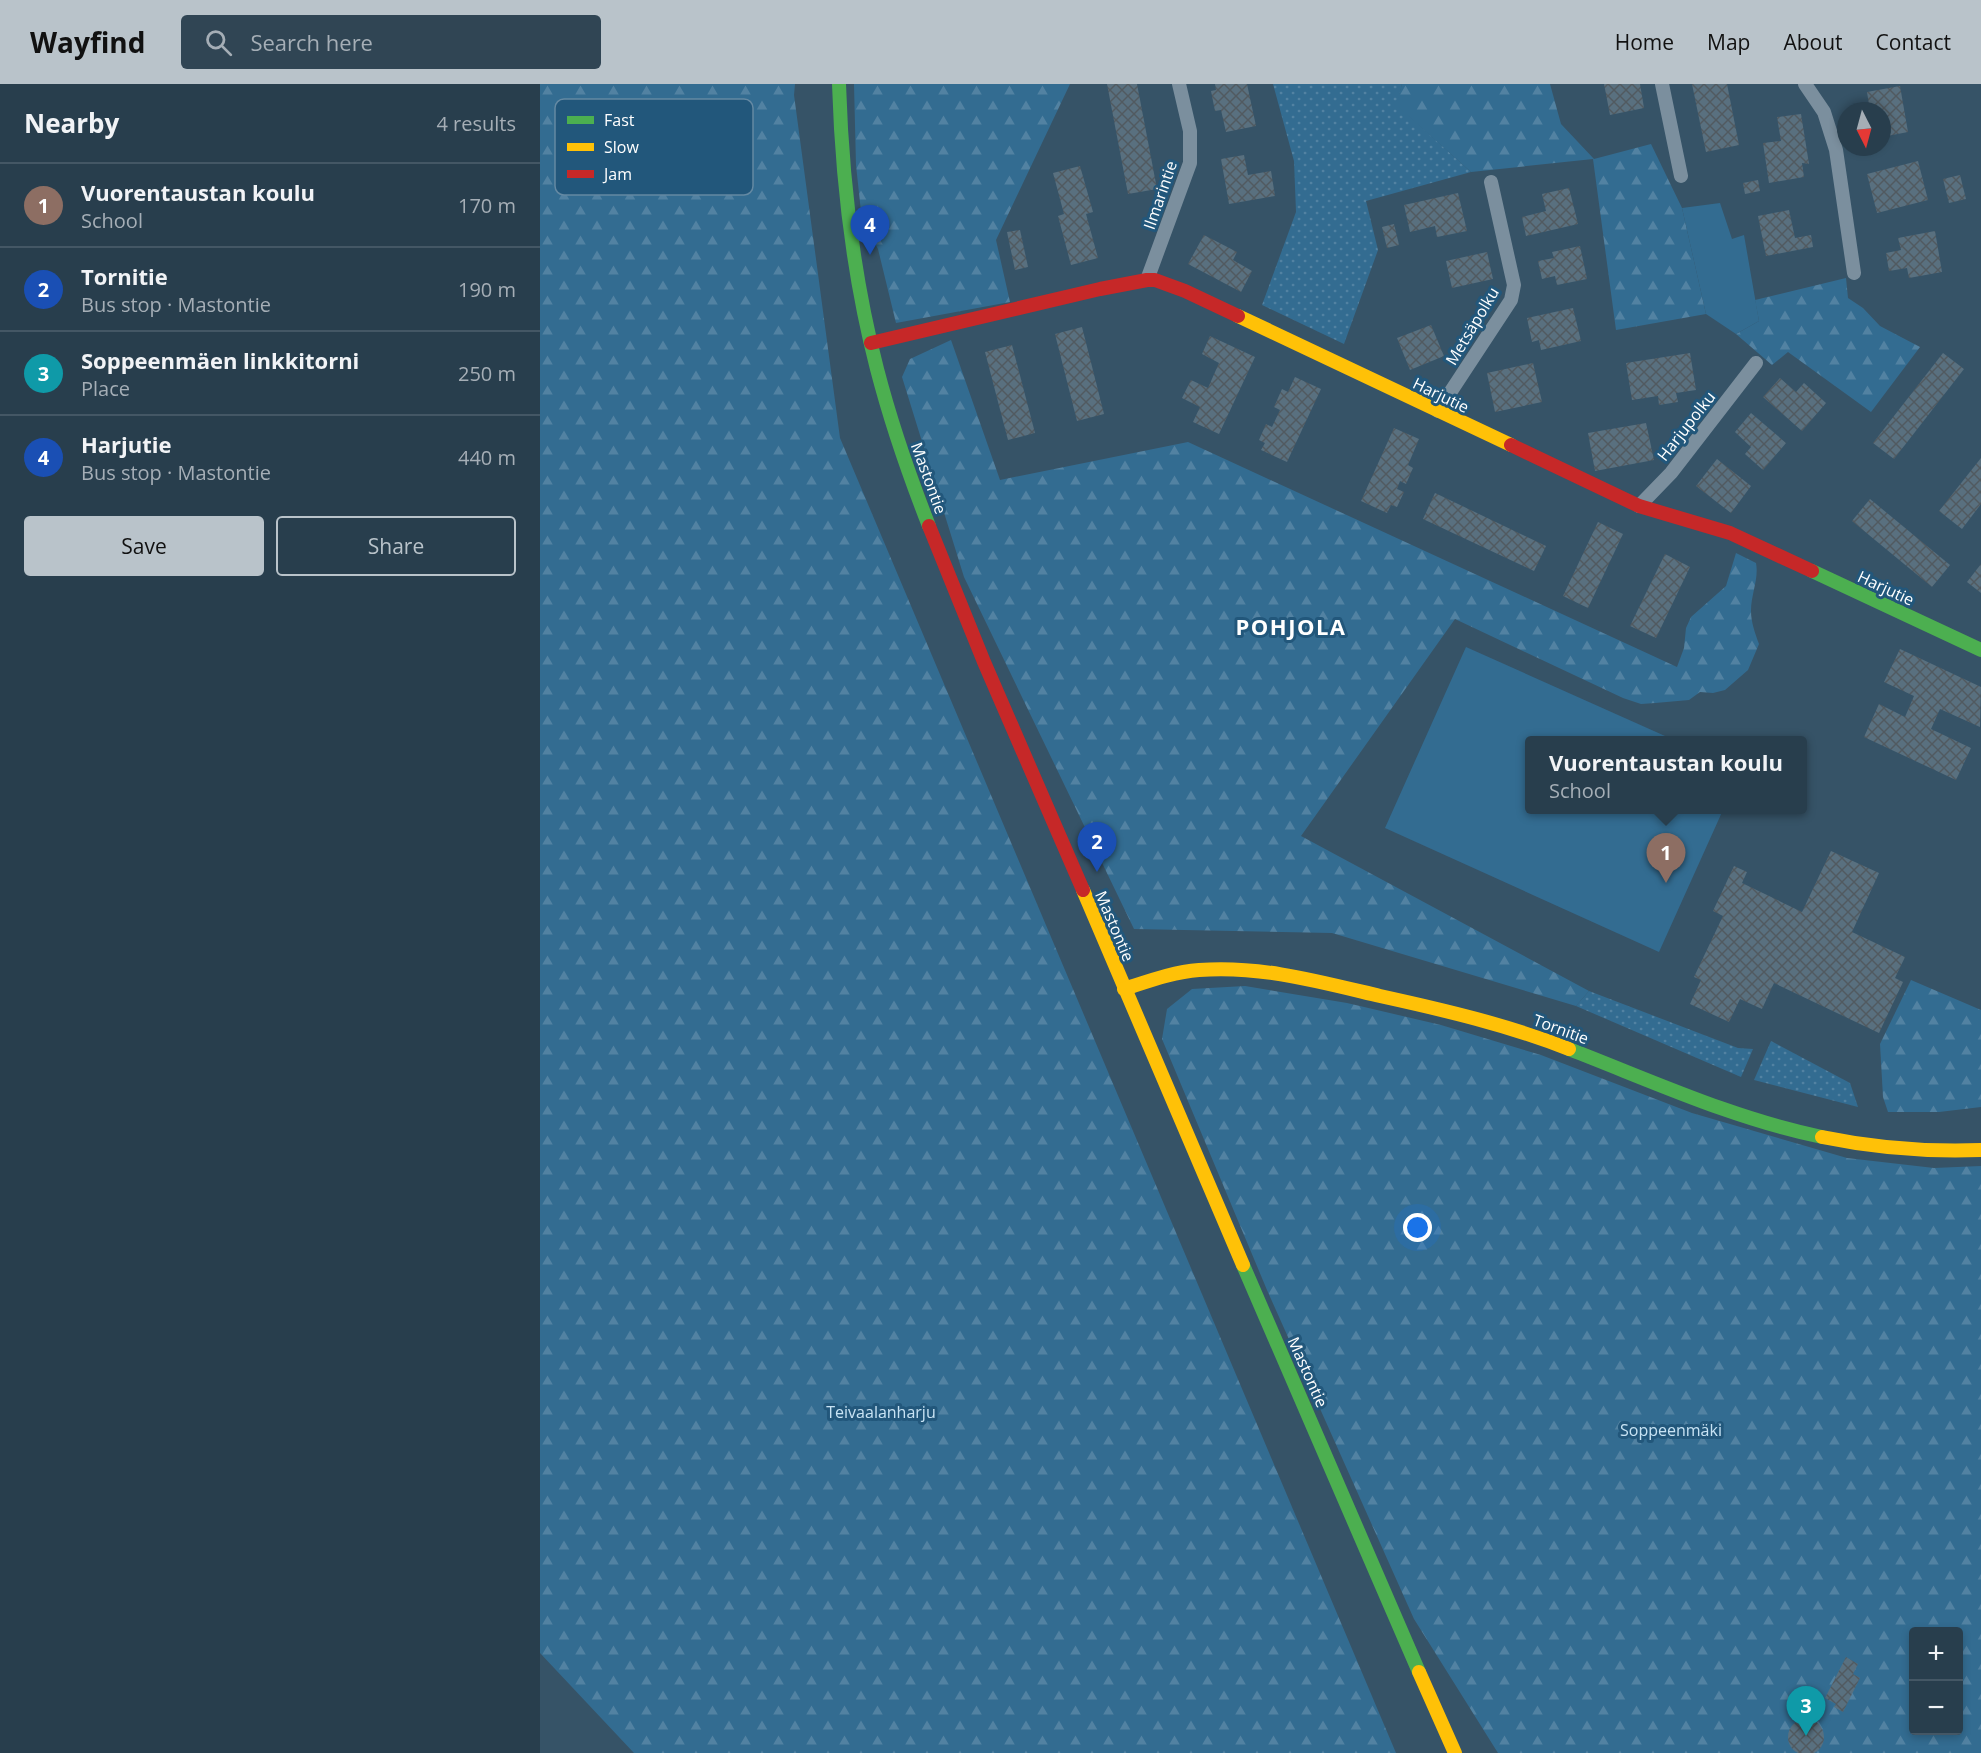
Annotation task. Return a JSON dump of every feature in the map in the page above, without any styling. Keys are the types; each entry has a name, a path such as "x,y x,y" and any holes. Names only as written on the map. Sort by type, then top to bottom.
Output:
{"street":[{"name":"Mastontie","path":"839,84 848,213 861,296 871,343 900,447 924,516 971,632 1124,989 1455,1753"},
{"name":"Ilmarintie","path":"1147,280 1190,163 1190,131 1179,84"},
{"path":"1662,84 1681,176"},
{"path":"1805,84 1824,112 1836,150 1854,273"},
{"name":"Metsäpolku","path":"1438,411 1511,300 1514,285 1491,182"},
{"name":"Harjutie","path":"871,343 1100,289 1147,280 1162,282 1639,506 1666,516 1730,533 1981,650"},
{"name":"Harjupolku","path":"1639,506 1671,473 1755,363"},
{"name":"Tornitie","path":"1124,989 1152,979 1190,971 1237,970 1291,977 1495,1023 1550,1041 1652,1083 1730,1111 1813,1134 1848,1142 1917,1151 1981,1150"}],"green space":[{"name":"Teivaalanharju","path":"540,84 795,84 794,95 840,438 1396,1753 634,1753 540,1653"},
{"path":"854,84 1070,84 996,240 1010,302 896,323 878,249 862,221 856,165"},
{"path":"1273,84 1402,84 1397,105 1471,172 1366,201 1378,250 1344,344 1262,305 1296,212 1294,161"},
{"path":"1402,84 1550,84 1561,124 1594,159 1651,144 1682,208 1706,314 1616,330 1593,159 1471,172 1396,105"},
{"path":"1720,203 1732,239 1744,235 1759,321 1736,334 1706,314 1682,208"},
{"path":"1846,278 1848,298 1863,308 1880,326 1920,347 1871,412 1788,352 1772,365 1736,334 1759,321 1755,300"},
{"path":"951,340 1000,480 1188,442 1677,667 1684,648 1686,628 1691,617 1726,586 1736,553 1756,563 1751,611 1752,623 1759,644 1748,670 1725,690 1713,693 1700,692 1689,700 1641,704 1623,698 1455,619 1301,836 1589,991 1576,1006 1332,933 1134,929 964,577 902,377 910,359"},
{"path":"1466,647 1665,736 1525,736 1525,814 1721,814 1659,952 1385,828"},
{"path":"1911,980 1981,1010 1981,1107 1939,1112 1888,1112 1883,1097 1880,1044"},
{"name":"Soppeenmäki","path":"1245,986 1347,1003 1441,1025 1541,1055 1692,1113 1847,1158 1934,1168 1981,1166 1981,1753 1498,1753 1414,1619 1267,1290 1162,1039 1167,1009 1192,989"},
{"path":"1589,991 1738,1048 1753,1049 1741,1077 1576,1006"},
{"path":"1771,1041 1850,1083 1858,1107 1754,1080"}],"building":[{"path":"1107,84 1137,84 1157,189 1128,194"},
{"path":"1215,84 1247,84 1256,126 1226,132 1221,110 1215,111 1211,91 1216,90"},
{"path":"1604,84 1640,84 1644,108 1610,115"},
{"path":"1692,84 1727,84 1739,145 1706,152"},
{"path":"1900,86 1908,132 1891,135 1891,102 1869,102 1867,92"},
{"path":"1801,114 1809,164 1802,163 1804,177 1769,183 1763,143 1781,141 1777,117"},
{"path":"1244,155 1248,175 1271,171 1275,196 1229,204 1221,159"},
{"path":"1918,161 1928,200 1877,213 1867,174"},
{"path":"1080,166 1093,212 1086,214 1098,258 1071,265 1058,216 1064,214 1053,173"},
{"path":"1960,175 1966,199 1949,203 1943,179"},
{"path":"1758,180 1760,191 1745,194 1743,183"},
{"path":"1569,188 1578,224 1526,236 1522,217 1546,211 1542,194"},
{"path":"1458,193 1467,231 1437,237 1435,226 1410,232 1404,205"},
{"path":"1789,210 1795,238 1811,235 1813,247 1766,256 1758,216"},
{"path":"1394,224 1399,245 1387,248 1382,227"},
{"path":"1020,230 1028,267 1015,270 1007,232"},
{"path":"1935,231 1942,272 1909,278 1907,268 1889,271 1886,253 1901,250 1898,238"},
{"path":"1204,235 1237,252 1233,260 1252,271 1241,292 1188,264"},
{"path":"1580,246 1587,279 1557,285 1555,276 1542,279 1538,261 1554,258 1552,252"},
{"path":"1487,252 1493,279 1452,288 1446,261"},
{"path":"1573,308 1581,341 1541,350 1539,340 1532,342 1527,318"},
{"path":"1431,325 1444,356 1410,370 1397,338"},
{"path":"1082,327 1104,414 1077,421 1055,334"},
{"path":"1210,336 1255,357 1219,434 1193,422 1200,407 1182,398 1191,380 1208,388 1219,363 1202,354"},
{"path":"1012,345 1035,433 1008,440 985,352"},
{"path":"1690,353 1696,390 1676,393 1678,402 1659,405 1658,396 1632,400 1626,363"},
{"path":"1943,353 1964,369 1894,459 1873,443"},
{"path":"1533,363 1542,402 1495,412 1487,373"},
{"path":"1295,377 1321,389 1287,462 1261,450 1265,443 1259,440 1266,424 1272,427 1280,410 1274,407 1282,389 1288,392"},
{"path":"1780,378 1796,392 1804,383 1826,403 1802,431 1763,397"},
{"path":"1751,413 1786,443 1763,470 1745,454 1751,447 1735,432"},
{"path":"1646,423 1654,460 1595,471 1588,433"},
{"path":"1394,428 1419,439 1408,465 1413,468 1406,484 1400,481 1397,489 1404,492 1397,507 1391,505 1387,513 1361,501"},
{"path":"1981,458 1981,504 1962,529 1939,511"},
{"path":"1717,459 1751,486 1731,513 1696,486"},
{"path":"1435,493 1546,546 1534,571 1423,519"},
{"path":"1870,499 1950,565 1932,587 1852,521"},
{"path":"1598,522 1623,534 1588,608 1563,596"},
{"path":"1665,554 1690,567 1656,638 1630,626"},
{"path":"1981,564 1981,593 1967,582"},
{"path":"1900,649 1981,687 1980,727 1940,709 1931,729 1971,748 1956,780 1864,737 1879,704 1905,717 1914,696 1884,682"},
{"path":"1831,851 1879,873 1852,932 1905,957 1895,978 1903,982 1879,1033 1774,983 1762,1009 1740,999 1729,1022 1690,1004 1701,980 1694,977 1723,916 1713,911 1734,866 1747,872 1742,883 1802,912"},
{"path":"1846,1657 1858,1664 1853,1674 1860,1678 1843,1712 1834,1707 1836,1704 1825,1698"},
{"path":"1806,1719 1819,1724 1824,1737 1819,1750 1802,1754 1793,1750 1788,1737 1793,1724"}],"traffic: fast":[{"path":"839,84 846,192 861,299 888,409 929,526"},
{"path":"1812,571 1981,650"},
{"path":"1569,1049 1725,1110 1822,1137"},
{"path":"1243,1265 1419,1672"}],"traffic: slow":[{"path":"1238,316 1511,445"},
{"path":"1083,890 1243,1265"},
{"path":"1124,989 1189,971 1222,969 1268,972 1313,980 1499,1025 1569,1049"},
{"path":"1822,1137 1901,1148 1981,1150"},
{"path":"1419,1672 1455,1753"}],"traffic: jam":[{"path":"871,343 1147,280 1155,280 1185,291 1238,316"},
{"path":"1511,445 1639,506 1730,533 1812,571"},
{"path":"929,526 984,662 1083,890"}],"place":[{"name":"Harjutie","path":"870,255"},
{"name":"Tornitie","path":"1097,872"},
{"name":"Vuorentaustan koulu","path":"1666,883"},
{"name":"Soppeenmäen linkkitorni","path":"1806,1736"}],"district":[{"name":"POHJOLA","path":"1291,626"}]}
